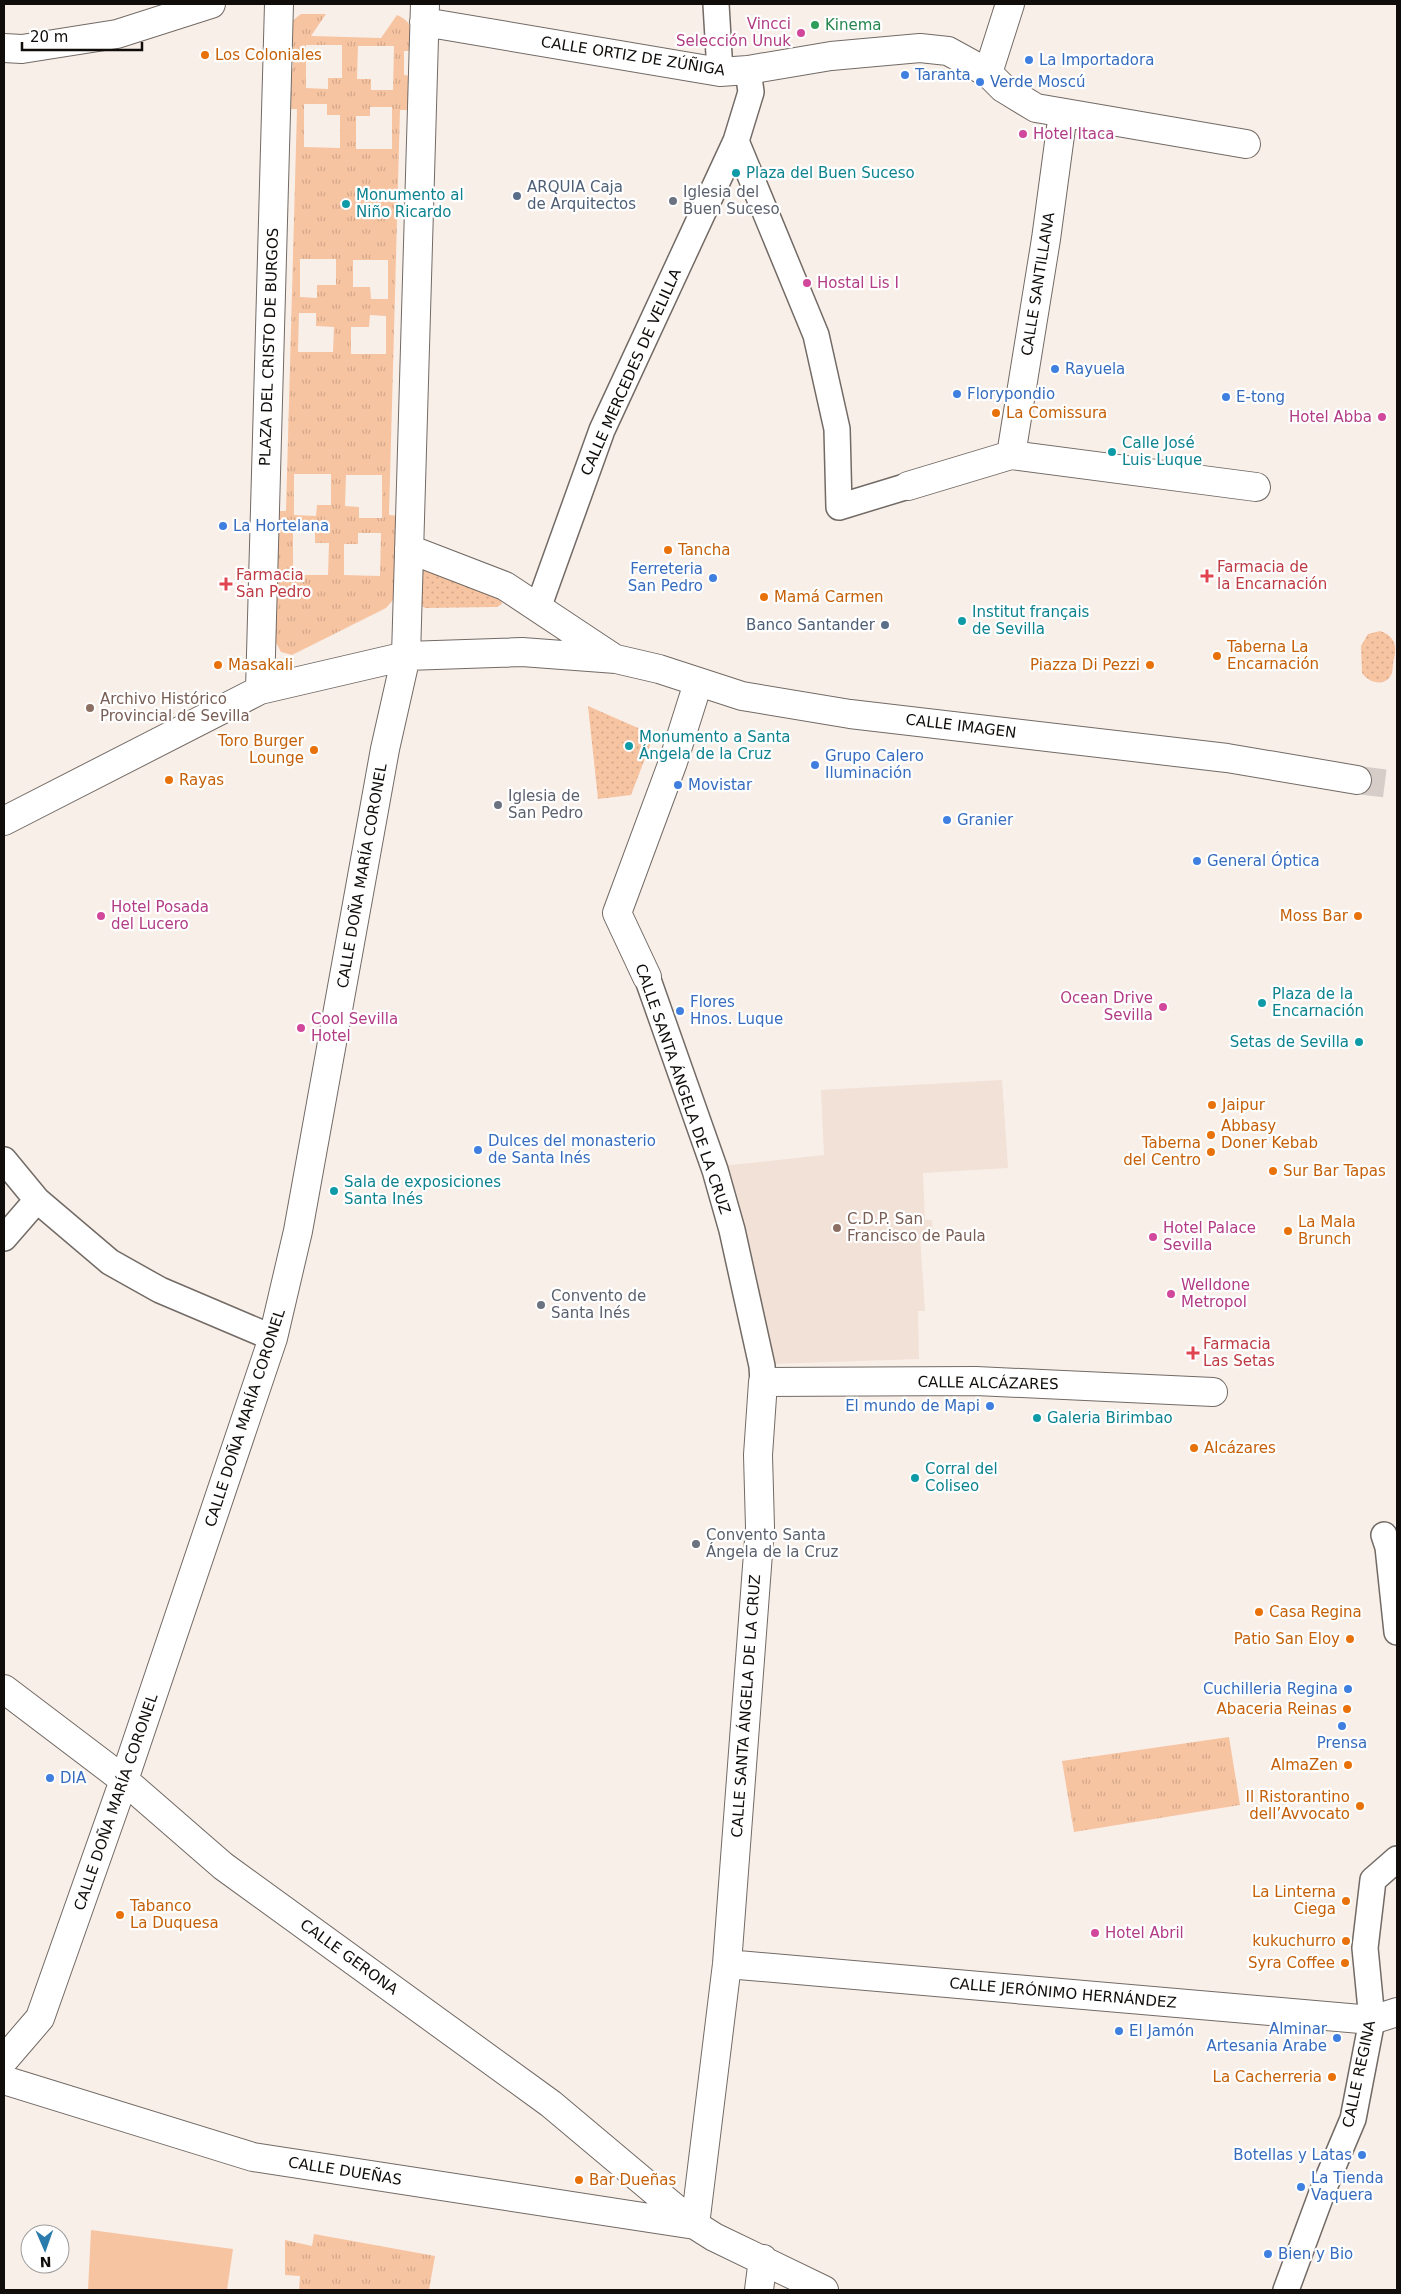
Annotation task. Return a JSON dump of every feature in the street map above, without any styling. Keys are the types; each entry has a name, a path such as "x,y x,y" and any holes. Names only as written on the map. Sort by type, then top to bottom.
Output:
{"street":[{"path":"4,48 22,49 117,34 211,4"},
{"name":"PLAZA DEL CRISTO DE BURGOS","path":"260,690 279,4"},
{"path":"716,4 720,72"},
{"path":"988,73 1010,4"},
{"path":"406,656 425,13"},
{"name":"CALLE ORTIZ DE ZÚÑIGA","path":"425,13 720,72 748,70 831,56 920,48 948,51 988,73 1003,88 1036,108 1246,144"},
{"name":"CALLE MERCEDES DE VELILLA","path":"538,608 602,430 736,141 751,92 748,70"},
{"name":"CALLE SANTILLANA","path":"1011,455 1046,239 1063,113"},
{"path":"736,141 816,335 837,429 839,507 1011,455 1256,487"},
{"path":"409,549 505,586 616,660"},
{"path":"4,821 260,690 406,656 522,652 616,660"},
{"name":"CALLE DOÑA MARÍA CORONEL","path":"4,2060 40,2018 124,1780 273,1338 298,1231 384,749 406,656"},
{"name":"CALLE IMAGEN","path":"616,660 659,669 742,696 850,714 1228,758 1357,780"},
{"name":"CALLE SANTA ÁNGELA DE LA CRUZ","path":"695,2225 727,1964 760,1527 758,1455 763,1382 762,1366 732,1230 718,1178 647,977 617,913 676,755 698,683"},
{"path":"4,1160 37,1200 110,1262 160,1290 273,1338"},
{"path":"4,1238 37,1200"},
{"name":"CALLE ALCÁZARES","path":"763,1382 976,1381 1213,1392"},
{"path":"1384,1535 1388,1547 1397,1632"},
{"name":"CALLE GERONA","path":"4,1689 124,1780 223,1866 551,2104 695,2225"},
{"name":"CALLE REGINA","path":"1286,2290 1323,2190 1353,2119 1372,2020 1365,1948 1373,1880 1397,1859"},
{"name":"CALLE JERÓNIMO HERNÁNDEZ","path":"727,1964 1372,2020 1397,2012"},
{"name":"CALLE DUEÑAS","path":"4,2080 253,2157 695,2225"},
{"path":"695,2225 714,2237 824,2290"},
{"path":"759,2290 763,2259"}],"shaded area":[{"name":"C.D.P. San Francisco de Paula","path":"1002,1080 1008,1168 923,1173 925,1220 932,1220 933,1235 920,1236 925,1311 918,1311 919,1359 771,1364 756,1273 722,1166 824,1155 821,1090"}],"green space":[{"path":"301,14 326,14 311,36 381,38 397,15 410,25 413,34 413,51 404,51 404,75 412,76 411,110 400,110 389,515 400,516 398,589 394,599 386,608 292,655 281,652 274,639 274,511 286,511 297,109 287,109 287,69 293,68 293,44 288,44 290,27","holes":["306,45 342,45 342,78 328,78 328,89 306,88","358,46 394,46 393,90 371,90 371,79 357,79","304,104 327,104 327,115 340,115 340,148 304,147","370,107 392,107 392,149 356,149 356,116 370,116","300,259 336,259 336,285 317,285 317,298 300,297","353,260 388,260 388,299 371,299 370,287 353,287","299,313 316,313 316,326 334,327 333,352 298,352","370,315 386,316 386,354 351,354 351,327 369,327","294,474 331,474 331,505 317,505 316,516 294,515","346,475 382,475 382,518 359,518 359,507 345,506","293,531 315,531 315,543 329,543 328,575 293,575","358,533 381,533 380,576 344,575 344,544 358,544"]},
{"path":"424,567 500,598 502,604 497,607 425,608 417,603 418,572"},
{"path":"1380,631 1389,636 1394,642 1395,654 1391,675 1384,681 1376,682 1368,679 1362,673 1361,646 1368,634"},
{"path":"588,706 654,735 631,795 598,799"},
{"path":"1229,1737 1240,1805 1074,1832 1062,1761"},
{"path":"91,2230 233,2249 227,2290 88,2290"},
{"path":"314,2234 435,2256 429,2290 299,2290 300,2276 285,2275 285,2240 312,2246"}],"tunnel":[{"path":"1357,780 1397,785"}],"place":[{"name":"Kinema","path":"815,25"},
{"name":"Vincci Selección Unuk","path":"801,33"},
{"name":"Los Coloniales","path":"205,55"},
{"name":"La Importadora","path":"1029,60"},
{"name":"Taranta","path":"905,75"},
{"name":"Verde Moscú","path":"980,82"},
{"name":"Hotel Itaca","path":"1023,134"},
{"name":"Plaza del Buen Suceso","path":"736,173"},
{"name":"ARQUIA Caja de Arquitectos","path":"517,196"},
{"name":"Iglesia del Buen Suceso","path":"673,201"},
{"name":"Monumento al Niño Ricardo","path":"346,204"},
{"name":"Hostal Lis I","path":"807,283"},
{"name":"Rayuela","path":"1055,369"},
{"name":"Florypondio","path":"957,394"},
{"name":"E-tong","path":"1226,397"},
{"name":"La Comissura","path":"996,413"},
{"name":"Hotel Abba","path":"1382,417"},
{"name":"Calle José Luis Luque","path":"1112,452"},
{"name":"La Hortelana","path":"223,526"},
{"name":"Tancha","path":"668,550"},
{"name":"Farmacia de la Encarnación","path":"1207,576"},
{"name":"Ferreteria San Pedro","path":"713,578"},
{"name":"Farmacia San Pedro","path":"226,584"},
{"name":"Mamá Carmen","path":"764,597"},
{"name":"Institut français de Sevilla","path":"962,621"},
{"name":"Banco Santander","path":"885,625"},
{"name":"Taberna La Encarnación","path":"1217,656"},
{"name":"Masakali","path":"218,665"},
{"name":"Piazza Di Pezzi","path":"1150,665"},
{"name":"Archivo Histórico Provincial de Sevilla","path":"90,708"},
{"name":"Monumento a Santa Ángela de la Cruz","path":"629,746"},
{"name":"Toro Burger Lounge","path":"314,750"},
{"name":"Grupo Calero Iluminación","path":"815,765"},
{"name":"Rayas","path":"169,780"},
{"name":"Movistar","path":"678,785"},
{"name":"Iglesia de San Pedro","path":"498,805"},
{"name":"Granier","path":"947,820"},
{"name":"General Óptica","path":"1197,861"},
{"name":"Hotel Posada del Lucero","path":"101,916"},
{"name":"Moss Bar","path":"1358,916"},
{"name":"Plaza de la Encarnación","path":"1262,1003"},
{"name":"Ocean Drive Sevilla","path":"1163,1007"},
{"name":"Flores Hnos. Luque","path":"680,1011"},
{"name":"Cool Sevilla Hotel","path":"301,1028"},
{"name":"Setas de Sevilla","path":"1359,1042"},
{"name":"Jaipur","path":"1212,1105"},
{"name":"Abbasy Doner Kebab","path":"1211,1135"},
{"name":"Dulces del monasterio de Santa Inés","path":"478,1150"},
{"name":"Taberna del Centro","path":"1211,1152"},
{"name":"Sur Bar Tapas","path":"1273,1171"},
{"name":"Sala de exposiciones Santa Inés","path":"334,1191"},
{"name":"C.D.P. San Francisco de Paula","path":"837,1228"},
{"name":"La Mala Brunch","path":"1288,1231"},
{"name":"Hotel Palace Sevilla","path":"1153,1237"},
{"name":"Welldone Metropol","path":"1171,1294"},
{"name":"Convento de Santa Inés","path":"541,1305"},
{"name":"Farmacia Las Setas","path":"1193,1353"},
{"name":"El mundo de Mapi","path":"990,1406"},
{"name":"Galeria Birimbao","path":"1037,1418"},
{"name":"Alcázares","path":"1194,1448"},
{"name":"Corral del Coliseo","path":"915,1478"},
{"name":"Convento Santa Ángela de la Cruz","path":"696,1544"},
{"name":"Casa Regina","path":"1259,1612"},
{"name":"Patio San Eloy","path":"1350,1639"},
{"name":"Cuchilleria Regina","path":"1348,1689"},
{"name":"Abaceria Reinas","path":"1347,1709"},
{"name":"Prensa","path":"1342,1726"},
{"name":"AlmaZen","path":"1348,1765"},
{"name":"DIA","path":"50,1778"},
{"name":"Il Ristorantino dell’Avvocato","path":"1360,1806"},
{"name":"La Linterna Ciega","path":"1346,1901"},
{"name":"Tabanco La Duquesa","path":"120,1915"},
{"name":"Hotel Abril","path":"1095,1933"},
{"name":"kukuchurro","path":"1346,1941"},
{"name":"Syra Coffee","path":"1345,1963"},
{"name":"El Jamón","path":"1119,2031"},
{"name":"Alminar Artesania Arabe","path":"1337,2038"},
{"name":"La Cacherreria","path":"1332,2077"},
{"name":"Botellas y Latas","path":"1362,2155"},
{"name":"Bar Dueñas","path":"579,2180"},
{"name":"La Tienda Vaquera","path":"1301,2187"},
{"name":"Bien y Bio","path":"1268,2254"}]}
